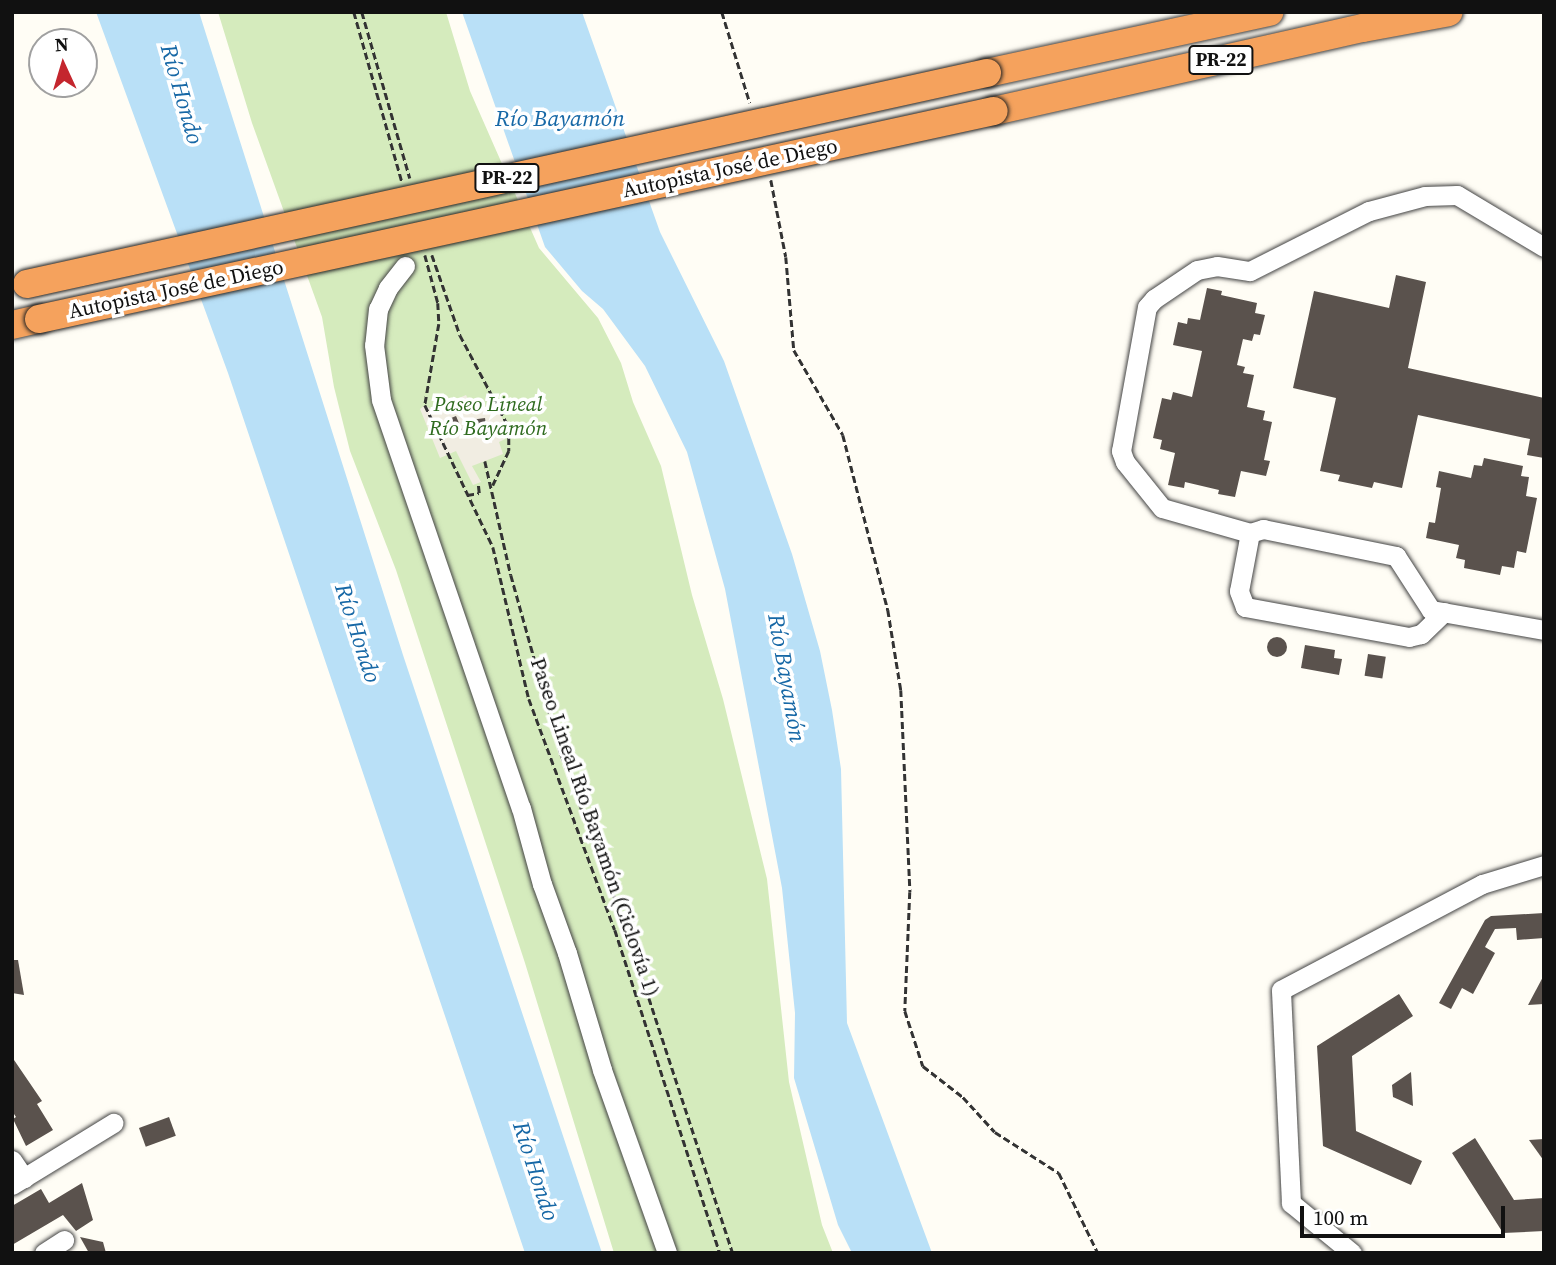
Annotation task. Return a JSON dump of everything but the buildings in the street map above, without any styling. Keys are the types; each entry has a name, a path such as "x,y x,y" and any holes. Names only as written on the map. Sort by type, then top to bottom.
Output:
{"highway":[{"name":"Autopista José de Diego","path":"20,286 1270,12"},
{"name":"Autopista José de Diego","path":"24,322 995,111 1363,28 1448,12"}],"street":[{"path":"1544,247 1457,195 1424,196 1370,211 1250,271 1217,266 1197,270 1154,299 1147,307 1121,451 1125,462 1162,508 1250,533 1263,529 1396,556 1431,610 1544,630"},
{"path":"405,266 388,288 378,309 374,345 382,400 517,795 602,1070 667,1253"},
{"path":"1250,533 1239,591 1245,607 1409,637 1421,634 1444,612"},
{"path":"1352,1253 1291,1203 1281,990 1482,884 1544,865"},
{"path":"12,1160 18,1182 113,1123"},
{"path":"44,1253 64,1240"}],"path":[{"path":"354,12 403,187"},
{"path":"722,12 750,104"},
{"path":"771,180 786,257 794,349 843,435 888,610 901,690 910,892 905,1011 923,1066 963,1097 995,1132 1059,1173 1098,1253"},
{"name":"Paseo Lineal Río Bayamón (Ciclovía 1)","path":"421,244 438,303 439,324 425,405 493,547 529,699 615,930 720,1253"},
{"path":"485,461 511,575 561,754 626,928 733,1253"},
{"path":"467,495 479,493 478,484"}],"green space":[{"name":"Paseo Lineal Río Bayamón","path":"218,12 446,12 470,91 539,248 598,318 621,363 633,402 661,466 692,595 723,699 767,879 789,1082 822,1225 833,1253 614,1253 525,963 396,570 350,451 334,387 322,317 252,123"}],"shaded area":[{"path":"466,395 469,401 475,399 477,404 483,401 486,407 491,405 494,410 498,409 505,425 501,428 505,439 499,442 503,454 472,466 481,482 473,485 456,451 440,458 420,409 425,405 432,410"}],"water":[{"name":"Río Hondo","path":"96,12 199,12 403,655 602,1253 525,1253 228,373"},
{"name":"Río Bayamón","path":"462,12 582,12 660,232 724,361 792,554 820,651 832,710 841,769 847,1023 932,1253 852,1253 838,1225 794,1078 795,1013 782,888 725,589 687,452 645,366 603,309 582,291 545,247"}]}
